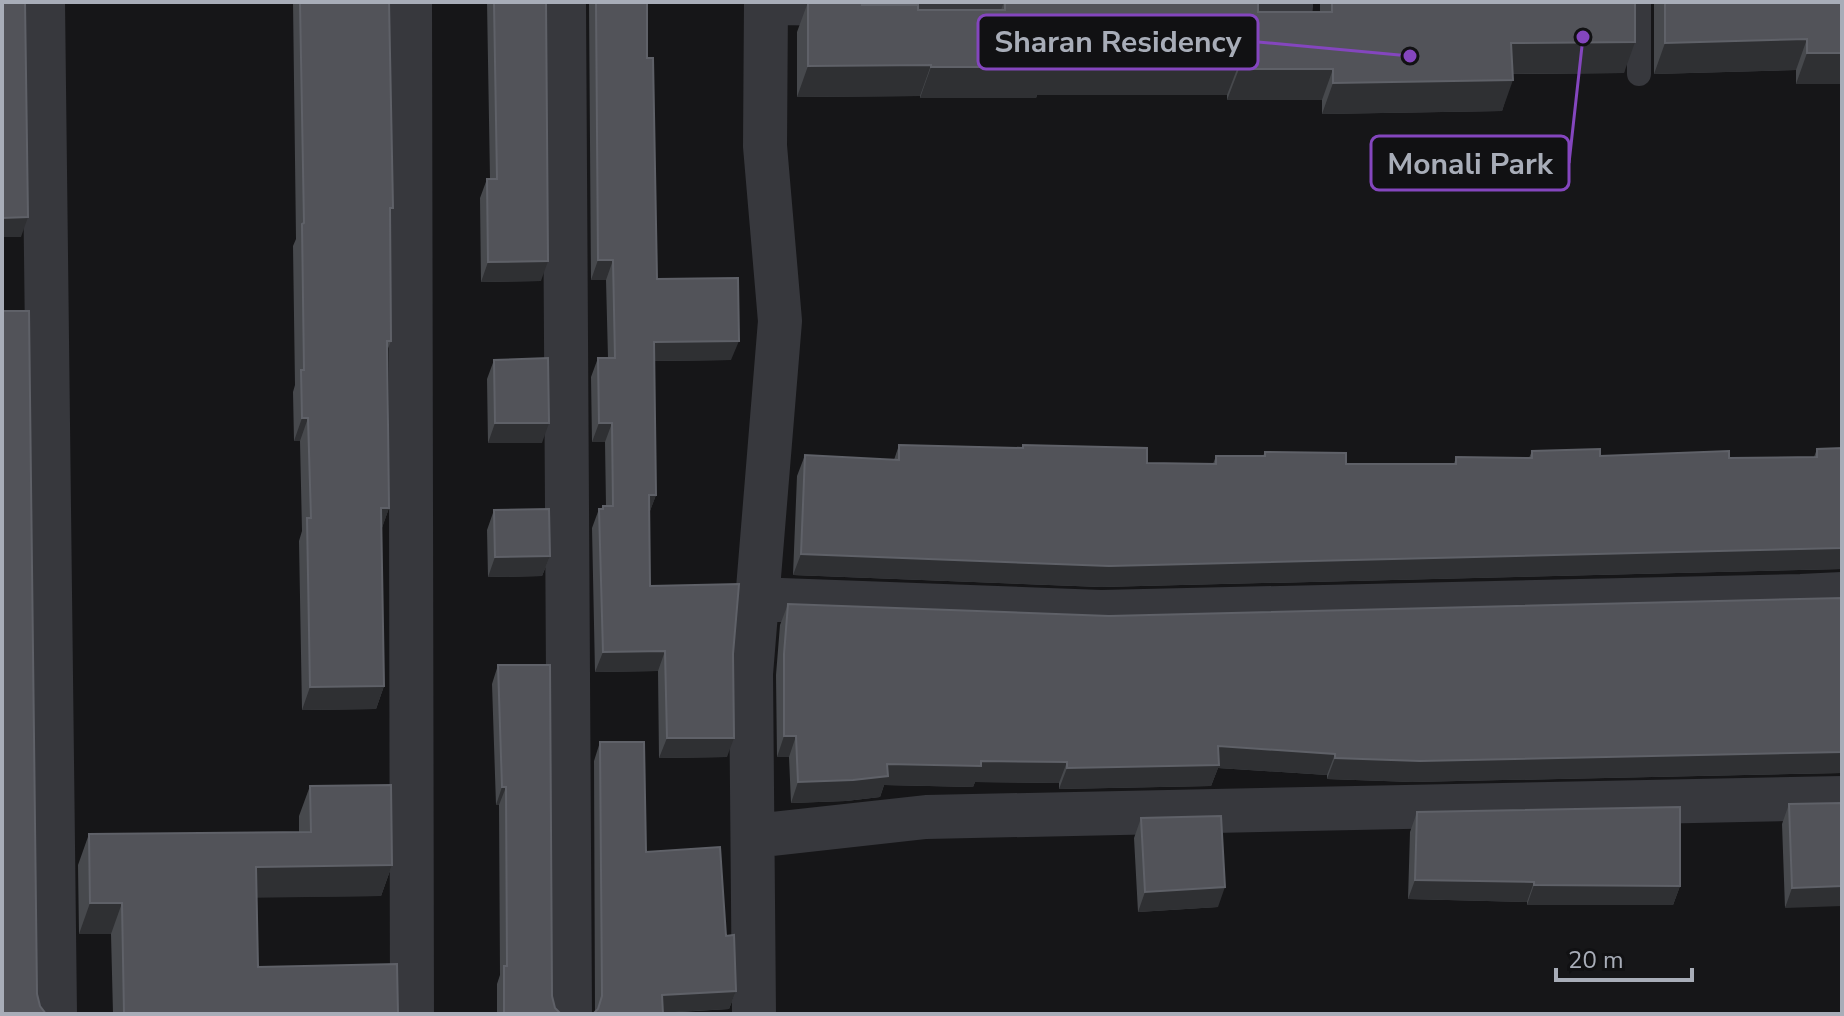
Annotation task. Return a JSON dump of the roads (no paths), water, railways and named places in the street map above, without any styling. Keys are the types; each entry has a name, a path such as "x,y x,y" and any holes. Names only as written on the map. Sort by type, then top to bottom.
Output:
{"street":[{"path":"43,2 55,1014"},
{"path":"410,2 412,1014"},
{"path":"564,2 570,1014"},
{"path":"1164,6 1291,7 1291,2"},
{"path":"754,1014 751,674 780,321 765,146 766,3 1100,6"},
{"path":"757,599 1101,612 1842,594"},
{"path":"753,836 926,817 1842,798"}],"lane":[{"path":"1639,2 1639,74"}],"place":[{"name":"Monali Park","path":"1583,37"},
{"name":"Sharan Residency","path":"1410,56"}]}
